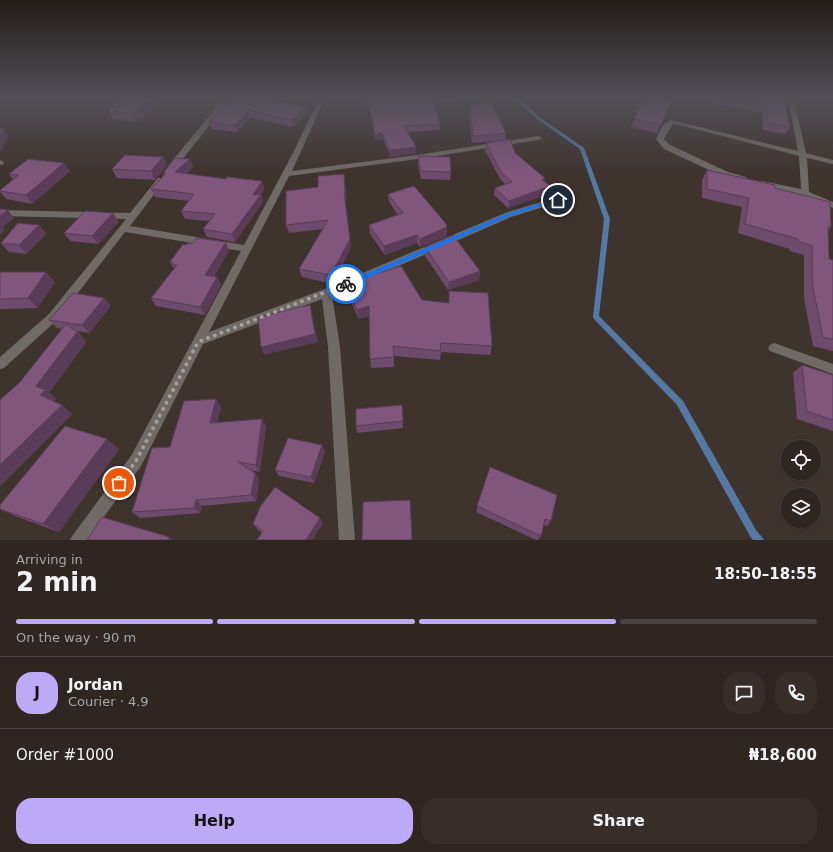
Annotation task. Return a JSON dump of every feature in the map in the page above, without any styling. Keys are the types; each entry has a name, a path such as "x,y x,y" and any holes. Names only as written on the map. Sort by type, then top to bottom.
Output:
{"street":[{"path":"0,364 53,317 122,228 207,123"},
{"path":"78,540 136,461 286,174 310,123"},
{"path":"670,123 666,126 660,139 667,147 725,174 805,193 833,205"},
{"path":"679,123 803,156 833,162"},
{"path":"796,123 803,156 805,193"},
{"path":"286,174 417,157 538,138"},
{"path":"198,342 326,293 508,215 570,196"},
{"path":"0,213 132,216"},
{"path":"122,228 246,249"},
{"path":"326,293 334,347 347,540"},
{"path":"774,348 833,369"}],"building":[{"path":"219,123 237,123 235,125"},
{"path":"373,123 440,124 404,126 416,147 390,150 382,133 375,134"},
{"path":"472,123 501,123 506,133 473,136"},
{"path":"773,123 789,123 790,127"},
{"path":"510,139 515,153 545,178 542,180 550,186 509,201 495,188 512,182 501,172 486,143"},
{"path":"125,155 163,157 151,171 112,169"},
{"path":"418,156 450,157 451,172 421,171"},
{"path":"175,158 190,159 175,172 226,179 227,177 262,181 253,195 261,194 232,234 203,229 215,214 181,211 194,194 151,189 166,173 163,173"},
{"path":"28,159 64,163 26,195 0,191 19,175 9,174"},
{"path":"707,170 775,185 775,188 830,202 831,227 828,226 829,259 833,260 833,339 823,337 813,288 812,246 798,241 798,239 745,224 749,198 707,189"},
{"path":"344,174 344,193 350,239 331,275 299,269 328,220 286,225 286,191 318,187 318,176"},
{"path":"414,186 447,225 447,227 420,239 417,235 384,246 369,225 403,213 388,194"},
{"path":"0,209 8,210 0,216"},
{"path":"85,211 113,213 92,236 64,233"},
{"path":"18,223 39,225 19,245 1,243"},
{"path":"453,235 480,271 449,282 425,247"},
{"path":"197,238 226,242 205,275 217,277 200,307 151,298 177,265 172,265 173,262 170,262 183,244 192,244"},
{"path":"401,266 422,300 449,303 449,291 488,293 492,346 441,343 440,351 393,346 394,357 370,359 369,306 357,310 345,284"},
{"path":"0,272 46,272 28,298 0,299"},
{"path":"73,293 104,298 82,325 49,320"},
{"path":"310,305 315,334 261,347 258,317"},
{"path":"66,324 77,332 36,386 45,390 40,395 62,405 0,465 0,400 20,382"},
{"path":"802,365 833,375 833,420 807,411"},
{"path":"216,399 210,423 262,419 256,465 238,462 255,473 251,495 196,500 194,508 132,512 152,448 170,447 184,401"},
{"path":"402,405 403,421 356,426 356,409"},
{"path":"65,426 107,439 43,524 0,509 0,505"},
{"path":"288,438 322,445 311,477 275,470"},
{"path":"490,467 557,495 551,521 545,519 541,536 477,506"},
{"path":"275,487 320,518 306,540 257,540 263,531 253,524 260,507"},
{"path":"410,500 412,540 362,540 363,502"},
{"path":"102,517 169,537 168,540 87,540"}],"waterway":[{"path":"546,123 582,148 607,219 596,317 680,403 753,533 759,540"}],"way so far":[{"path":"119,483 136,461 198,342 346,284"}],"route":[{"path":"346,284 508,215 558,200"}]}
